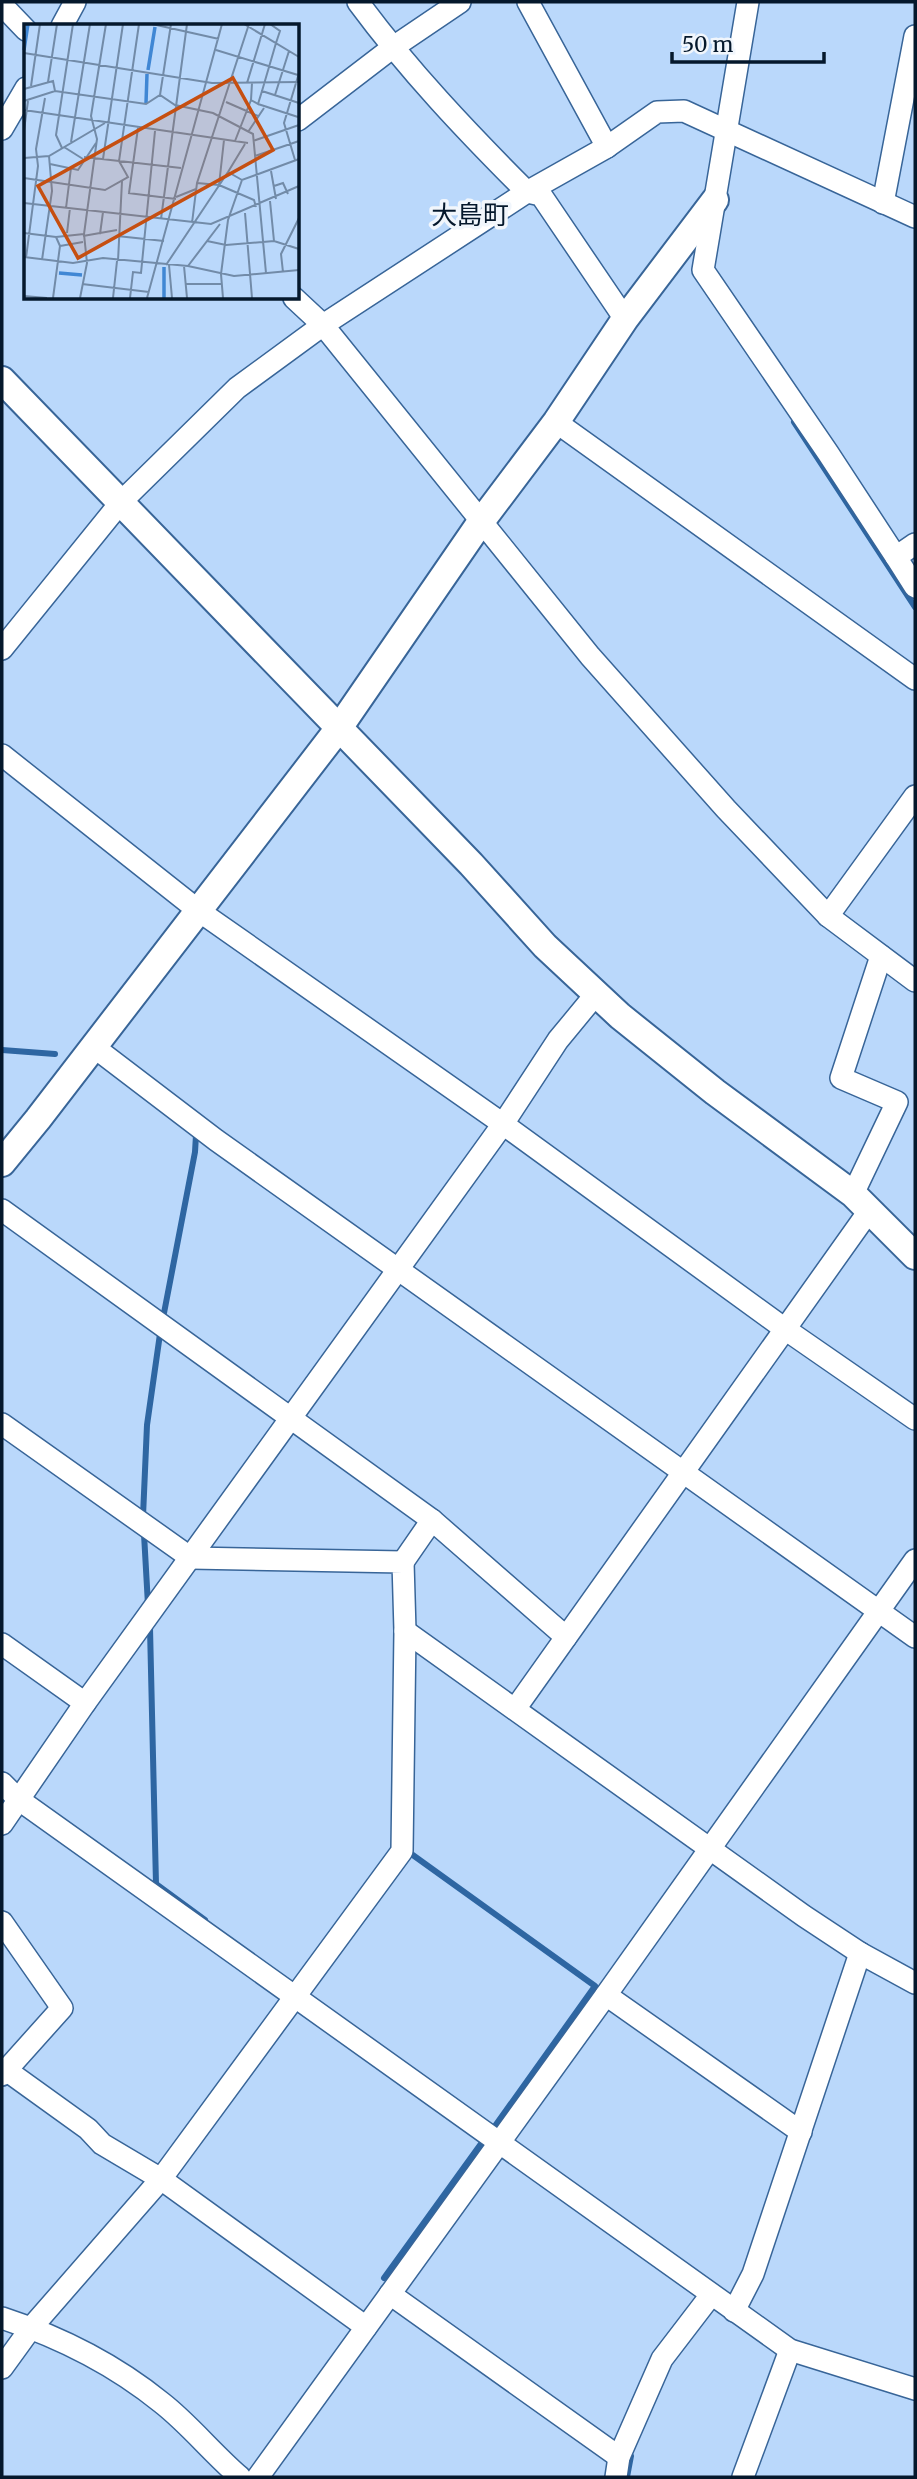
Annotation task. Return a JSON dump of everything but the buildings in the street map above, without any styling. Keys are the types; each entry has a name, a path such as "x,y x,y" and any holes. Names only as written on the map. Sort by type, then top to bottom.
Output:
{"street":[{"path":"63,24 75,2"},
{"path":"358,2 392,48 458,122 527,192 541,195 625,319"},
{"path":"299,119 392,48 460,2"},
{"path":"527,2 607,146"},
{"path":"748,2 702,270 828,453 915,587"},
{"path":"2,5 24,28"},
{"path":"884,204 915,36"},
{"path":"2,129 24,91"},
{"path":"2,649 121,502 237,388 323,325 527,192 607,146 657,113 684,111 915,217"},
{"path":"2,1163 339,728 480,523 556,422 625,319 715,200"},
{"path":"295,299 323,325 480,523 599,666 726,809 828,916 915,981"},
{"path":"2,380 462,855 545,946 596,994 715,1092 861,1202 915,1256"},
{"path":"556,422 915,679"},
{"path":"896,557 915,544"},
{"path":"2,755 199,911 915,1419"},
{"path":"828,916 915,796"},
{"path":"515,1709 785,1329 861,1202 897,1101 841,1078 881,956"},
{"path":"2,1824 86,1703 503,1125 558,1040 596,994"},
{"path":"94,1047 216,1140 915,1637"},
{"path":"2,1210 432,1520 566,1637"},
{"path":"2,1424 191,1558 403,1562"},
{"path":"2,2368 31,2328 161,2179 402,1851 405,1631 403,1562 432,1520"},
{"path":"258,2477 606,1995 915,1560"},
{"path":"405,1631 803,1916 860,1953 915,1983"},
{"path":"2,1644 86,1703"},
{"path":"2,1783 18,1798 790,2350 915,2389"},
{"path":"2,1922 62,2008 4,2072 88,2129 102,2144 161,2179 366,2327"},
{"path":"734,2311 753,2274 860,1953"},
{"path":"606,1995 801,2132"},
{"path":"390,2294 617,2467 662,2359 711,2295"},
{"path":"2,2318 83,2350 163,2404 240,2477"},
{"path":"743,2477 790,2350"}],"waterway":[{"path":"794,422 915,607"},
{"path":"2,1050 55,1054"},
{"path":"164,1313 196,1135"},
{"path":"143,1516 147,1425 160,1334"},
{"path":"144,1534 148,1605"},
{"path":"150,1628 156,1884 205,1920"},
{"path":"408,1856 410,1853 595,1986 495,2126"},
{"path":"384,2278 483,2141"},
{"path":"627,2477 631,2456"}],"district":[{"name":"大島町","path":"470,215"}]}
